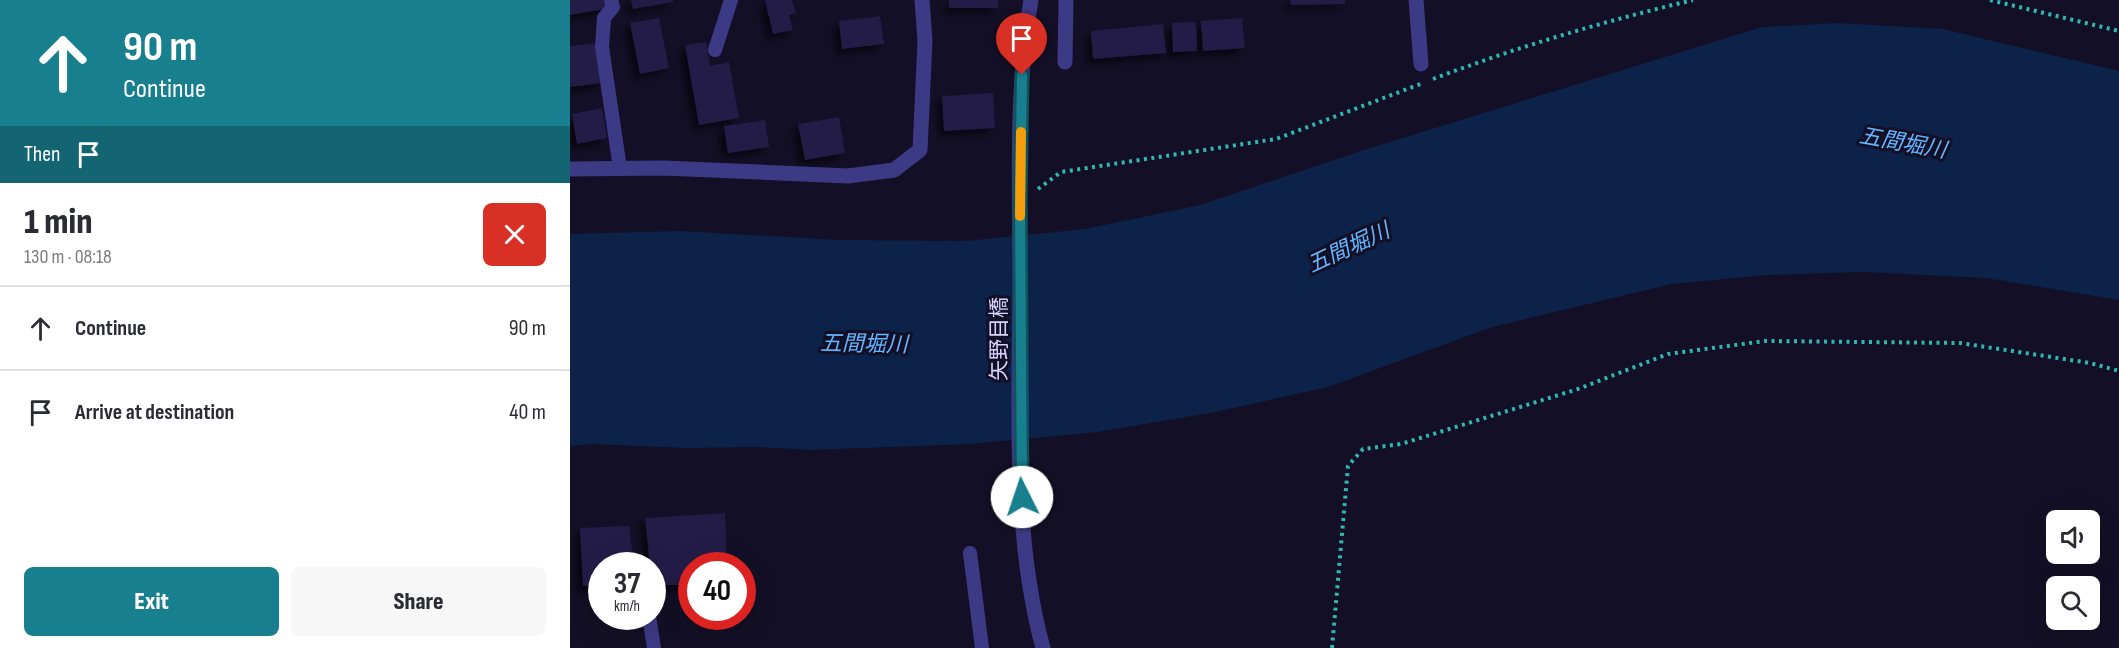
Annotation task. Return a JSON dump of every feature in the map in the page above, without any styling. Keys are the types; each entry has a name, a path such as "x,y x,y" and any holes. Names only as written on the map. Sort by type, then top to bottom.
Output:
{"street":[{"path":"570,169 620,168 848,176 894,170 920,150 925,41 922,0"},
{"name":"矢野目橋","path":"1031,0 1022,75 1020,476 1027,559 1043,648"},
{"path":"1065,62 1066,0"},
{"path":"1416,0 1421,64"}],"lane":[{"path":"612,0 613,7 604,18 602,47 620,168"},
{"path":"715,50 731,0"},
{"path":"970,553 982,648"},
{"path":"651,630 654,648"}],"path":[{"path":"1020,202 1060,172 1276,139 1502,54 1640,12 1693,0"},
{"path":"1990,0 2119,31"},
{"path":"1332,648 1348,466 1363,450 1401,444 1578,389 1668,354 1766,341 1960,343 2090,363 2119,370"}],"water":[{"name":"五間堀川","path":"1838,23 1943,29 2119,71 2119,300 1985,278 1863,272 1767,275 1672,284 1492,327 1328,387 1215,412 1098,432 970,444 810,450 592,444 570,446 570,234 681,231 839,240 965,241 1085,229 1200,205 1367,149 1762,27"}],"building":[{"path":"570,0 608,0 610,8 570,15"},
{"path":"631,0 673,0 673,2 633,9"},
{"path":"765,0 792,0 796,13 789,15 793,30 773,34"},
{"path":"949,0 998,0 998,8 949,8"},
{"path":"1291,0 1345,0 1345,4 1291,5"},
{"path":"880,16 884,44 842,49 839,21"},
{"path":"659,18 669,68 640,74 630,23"},
{"path":"1242,18 1245,48 1203,51 1201,21"},
{"path":"1196,22 1197,51 1173,52 1172,23"},
{"path":"1163,24 1166,53 1093,59 1091,31"},
{"path":"706,42 710,66 729,62 739,118 699,125 685,45"},
{"path":"597,43 603,83 570,87 570,46"},
{"path":"993,93 995,128 944,131 942,96"},
{"path":"602,108 607,138 577,144 572,114"},
{"path":"839,117 845,153 805,160 798,124"},
{"path":"765,120 769,147 728,153 724,126"},
{"path":"725,513 726,552 678,552 678,585 666,585 666,552 649,552 645,518"},
{"path":"629,526 632,552 588,552 588,586 583,586 580,528"}],"slow traffic":[{"path":"1020,216 1021,132"}],"route":[{"path":"1022,75 1020,476 1022,497"}]}
